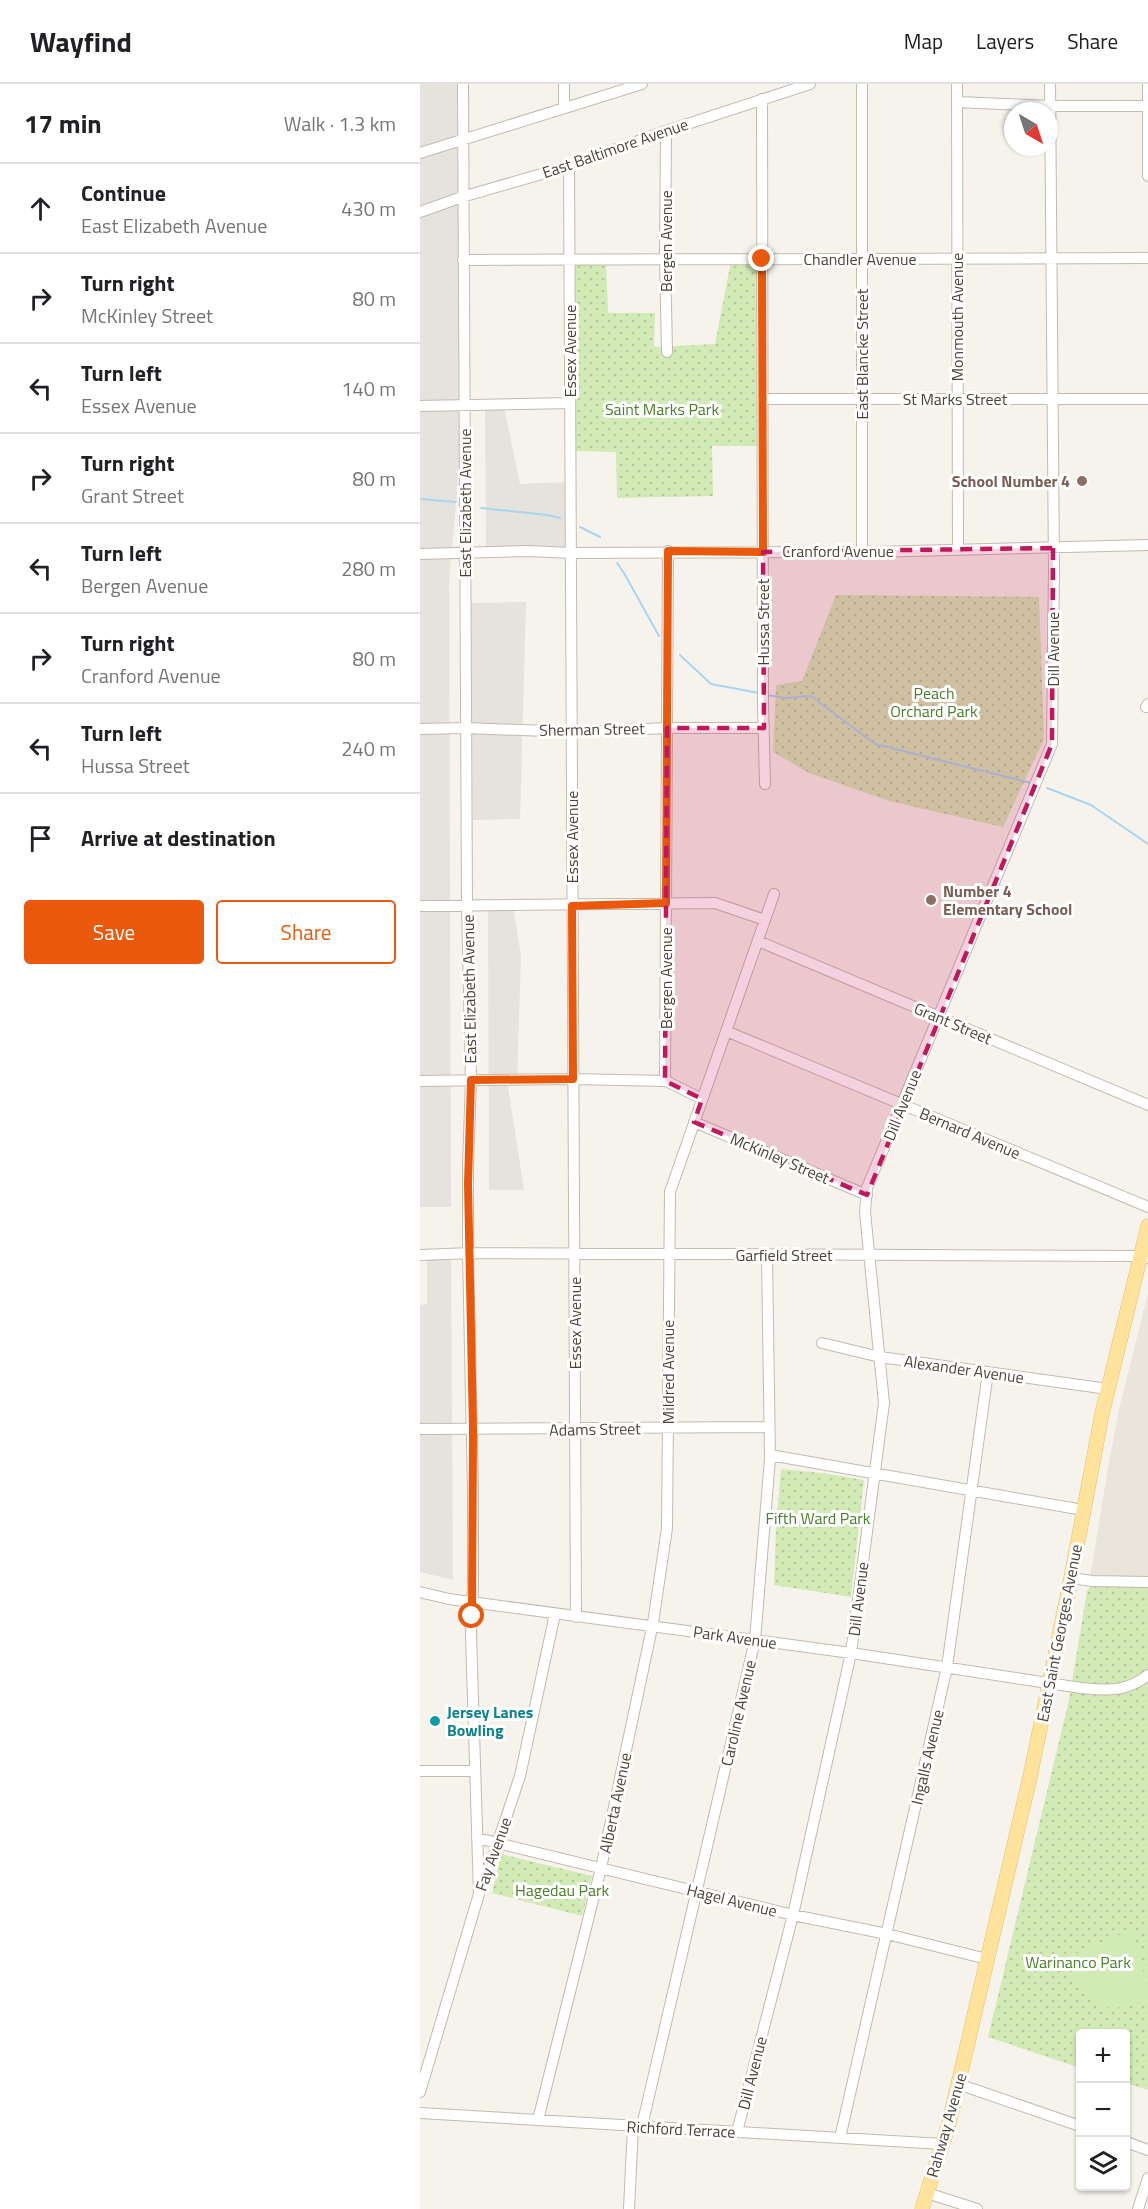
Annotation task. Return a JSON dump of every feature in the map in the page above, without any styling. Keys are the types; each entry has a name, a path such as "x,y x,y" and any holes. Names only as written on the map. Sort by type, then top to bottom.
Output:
{"main road":[{"name":"East Saint Georges Avenue","path":"969,2041 1050,1682 1108,1389 1144,1257 1148,1226"},
{"name":"Rahway Avenue","path":"922,2209 969,2041"}],"street":[{"name":"East Elizabeth Avenue","path":"463,84 467,905 471,1080 468,1253 473,1430 471,1634 478,1894"},
{"path":"564,84 564,108"},
{"path":"420,153 642,84"},
{"name":"East Baltimore Avenue","path":"420,212 569,165 666,130 810,84"},
{"name":"East Blancke Street","path":"862,84 862,552"},
{"name":"Monmouth Avenue","path":"957,84 958,550"},
{"name":"Dill Avenue","path":"1050,84 1050,102"},
{"path":"1148,84 1148,176"},
{"name":"Hussa Street","path":"762,99 765,784"},
{"path":"957,102 1004,104"},
{"path":"1058,106 1148,106"},
{"name":"Bergen Avenue","path":"666,130 667,352"},
{"name":"Dill Avenue","path":"737,2132 793,1915 851,1653 884,1402 865,1212 867,1188 1052,744 1050,156"},
{"name":"Essex Avenue","path":"569,165 576,1617"},
{"name":"Chandler Avenue","path":"463,260 1148,258"},
{"name":"St Marks Street","path":"763,399 1148,399"},
{"path":"420,405 570,402"},
{"name":"Cranford Avenue","path":"420,554 528,551 571,553 862,552 1148,545"},
{"name":"Bergen Avenue","path":"665,1081 668,551"},
{"name":"Sherman Street","path":"420,729 466,728 572,732 667,728 764,728"},
{"path":"420,1081 573,1079 665,1081 702,1099 774,894"},
{"path":"420,906 715,903 765,920"},
{"name":"Grant Street","path":"758,941 1148,1105"},
{"name":"Bernard Avenue","path":"726,1031 1148,1207"},
{"name":"Mildred Avenue","path":"652,1625 667,1528 669,1192 702,1099"},
{"name":"McKinley Street","path":"694,1122 867,1195"},
{"name":"Garfield Street","path":"420,1255 468,1253 1144,1257"},
{"name":"Caroline Avenue","path":"629,2209 638,2126 697,1891 755,1640 770,1455 767,1255"},
{"name":"Alexander Avenue","path":"822,1343 880,1357 1108,1389"},
{"name":"Ingalls Avenue","path":"840,2138 947,1667 988,1372"},
{"name":"Adams Street","path":"420,1429 575,1430 769,1427"},
{"path":"770,1455 1083,1510"},
{"path":"1071,1578 1092,1581 1148,1582"},
{"name":"Park Avenue","path":"420,1592 449,1599 652,1625 1110,1690 1123,1689 1137,1684 1148,1675"},
{"name":"Fay Avenue","path":"420,2092 478,1894 520,1776 555,1614"},
{"name":"Alberta Avenue","path":"538,2120 602,1868 652,1625"},
{"path":"420,1771 475,1771"},
{"name":"Hagel Avenue","path":"477,1839 987,1959"},
{"path":"958,2084 1076,2125"},
{"name":"Richford Terrace","path":"420,2113 942,2144"},
{"path":"1130,2144 1148,2150"},
{"path":"1138,2209 1148,2178"},
{"path":"927,2193 977,2209"}],"highlighted area":[{"path":"1053,548 1052,744 867,1195 694,1122 702,1099 665,1081 667,728 764,728 763,552"}],"shaded area":[{"path":"420,84 462,84 465,405 449,580 451,1207 420,1207"},
{"path":"504,407 520,484 567,482 569,553 486,554 485,408"},
{"path":"526,602 520,819 473,820 471,603"},
{"path":"488,906 513,906 521,956 517,1080 507,1080 524,1190 489,1190"},
{"path":"451,1257 453,1580 420,1572 420,1305 427,1304 427,1258"},
{"path":"1148,1293 1148,1587 1090,1587 1120,1405"}],"green space":[{"name":"Saint Marks Park","path":"564,259 606,260 608,313 655,313 654,347 715,344 731,261 762,261 762,446 712,446 713,496 617,498 616,452 567,451"},
{"name":"Peach Orchard Park","path":"836,595 1039,597 1044,739 1003,827 889,801 809,773 773,752 776,685 802,681"},
{"name":"Fifth Ward Park","path":"781,1469 864,1480 851,1597 774,1585"},
{"name":"Warinanco Park","path":"1090,1587 1148,1587 1148,2090 1130,2084 1130,2029 1076,2029 1076,2067 988,2037 1069,1700 1087,1591"},
{"name":"Hagedau Park","path":"501,1854 592,1876 582,1916 492,1893"},
{"path":"1133,1929 1148,1990 1148,2001 1116,2007 1104,2007 1094,2003 1079,1987 1068,1957"}],"waterway":[{"path":"420,499 456,502"},
{"path":"481,508 560,518"},
{"path":"580,527 600,537"},
{"path":"617,563 659,636"},
{"path":"680,655 711,684 759,693"},
{"path":"767,695 785,698 811,696 875,744 1031,783"},
{"path":"1047,788 1091,805 1148,844"}],"place":[{"name":"School Number 4","path":"1082,481"},
{"name":"Number 4 Elementary School","path":"931,900"},
{"name":"Jersey Lanes Bowling","path":"435,1721"}],"route":[{"path":"472,1616 473,1430 468,1253 471,1080 573,1079 572,906 666,903 668,551 763,552 762,259"}]}
